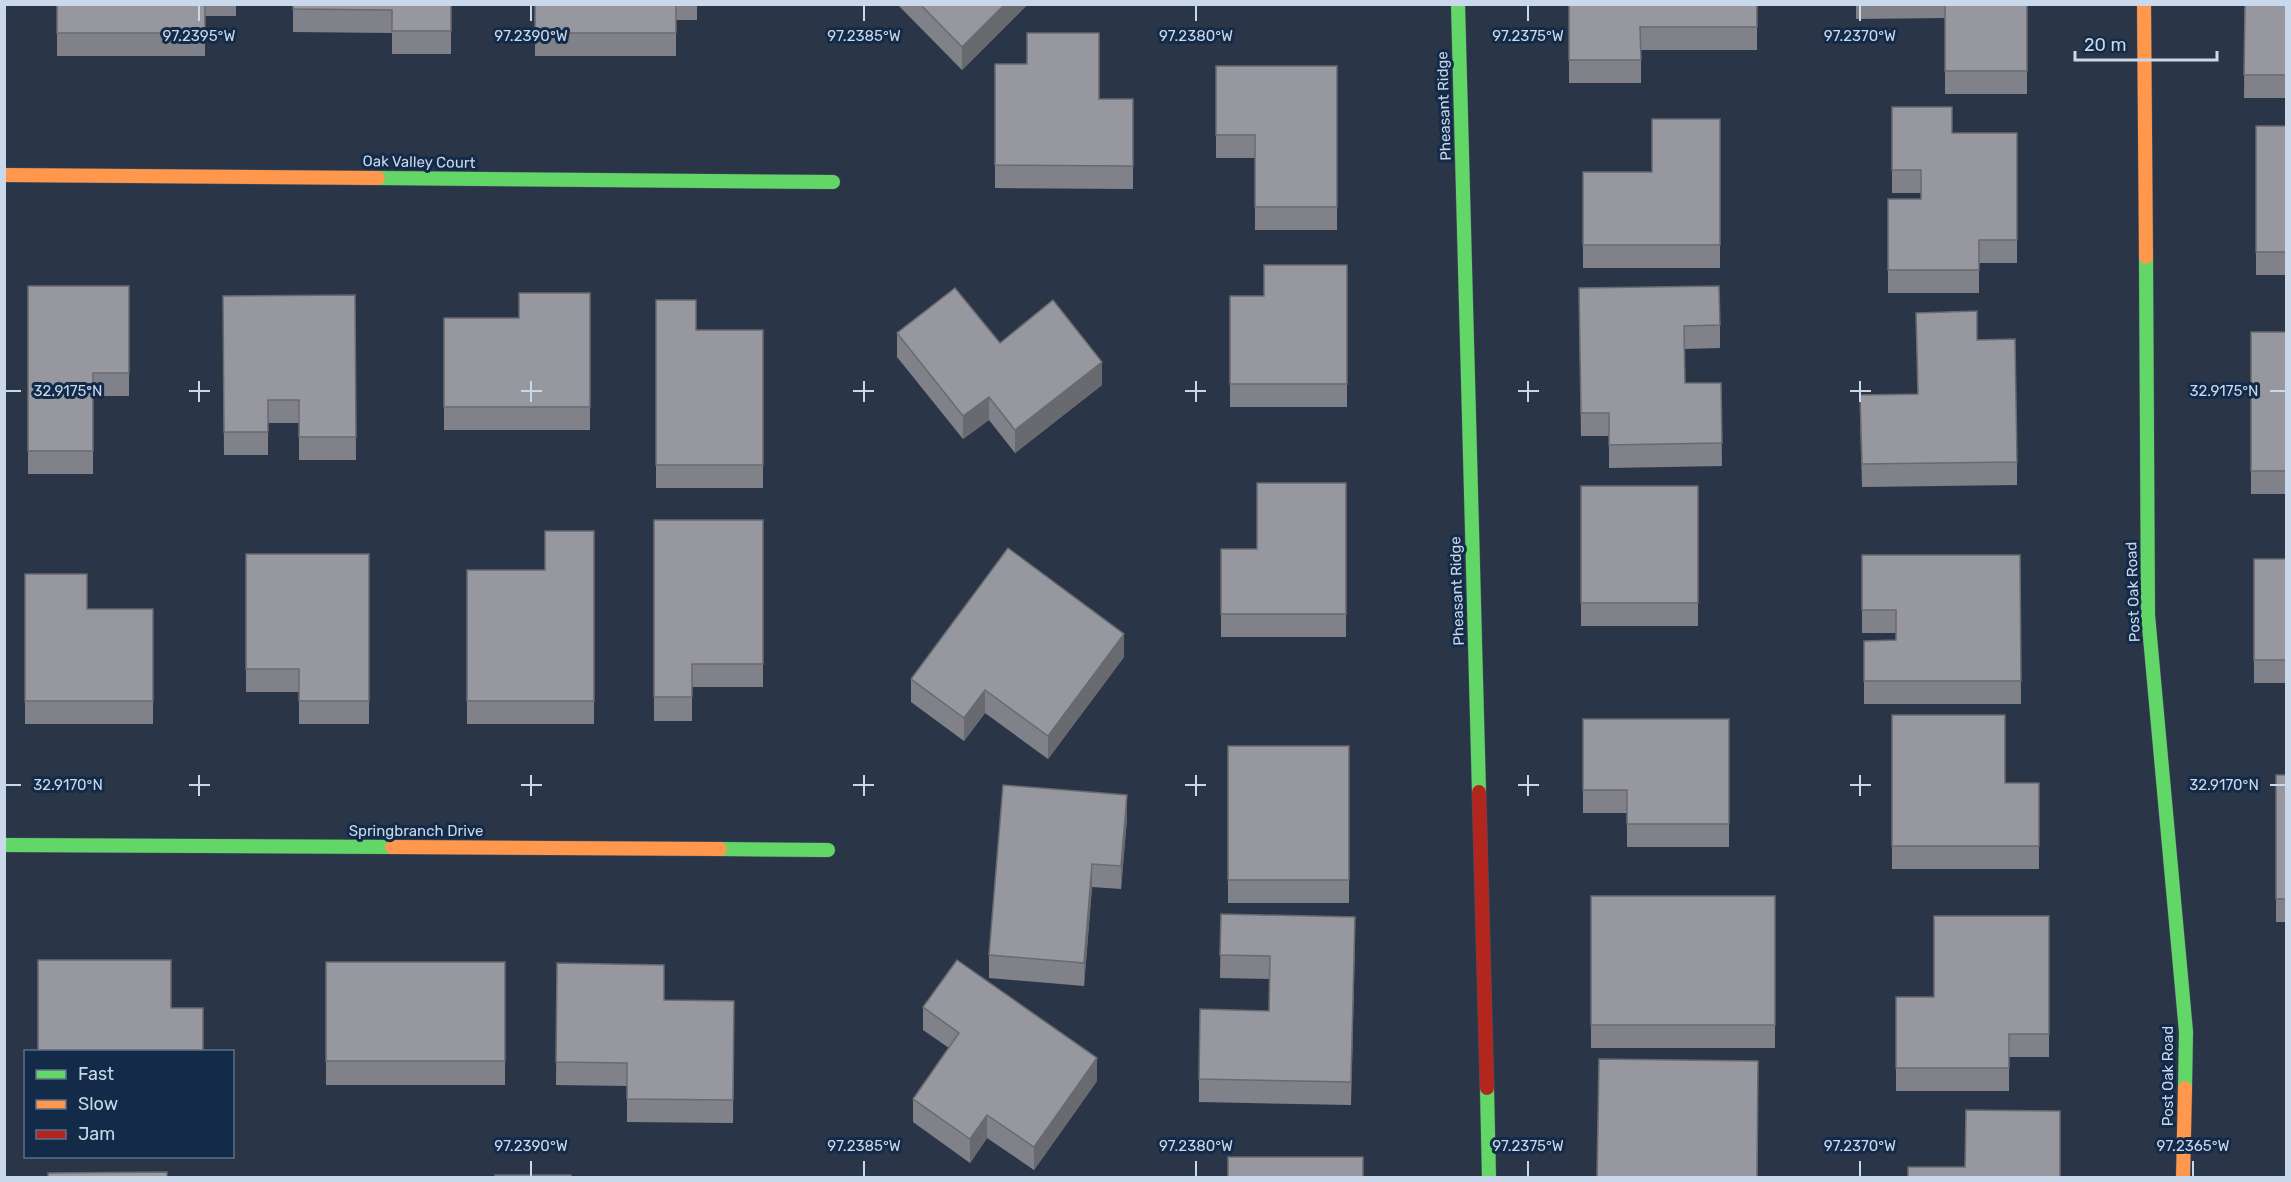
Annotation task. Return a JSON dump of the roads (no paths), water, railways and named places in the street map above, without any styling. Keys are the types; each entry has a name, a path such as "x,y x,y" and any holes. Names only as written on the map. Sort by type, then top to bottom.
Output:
{"street":[{"name":"Pheasant Ridge","path":"1458,4 1489,1178"},
{"name":"Post Oak Road","path":"2144,4 2148,615 2186,1032 2183,1178"},
{"name":"Oak Valley Court","path":"4,175 833,182"},
{"name":"Springbranch Drive","path":"4,845 828,850"}]}
